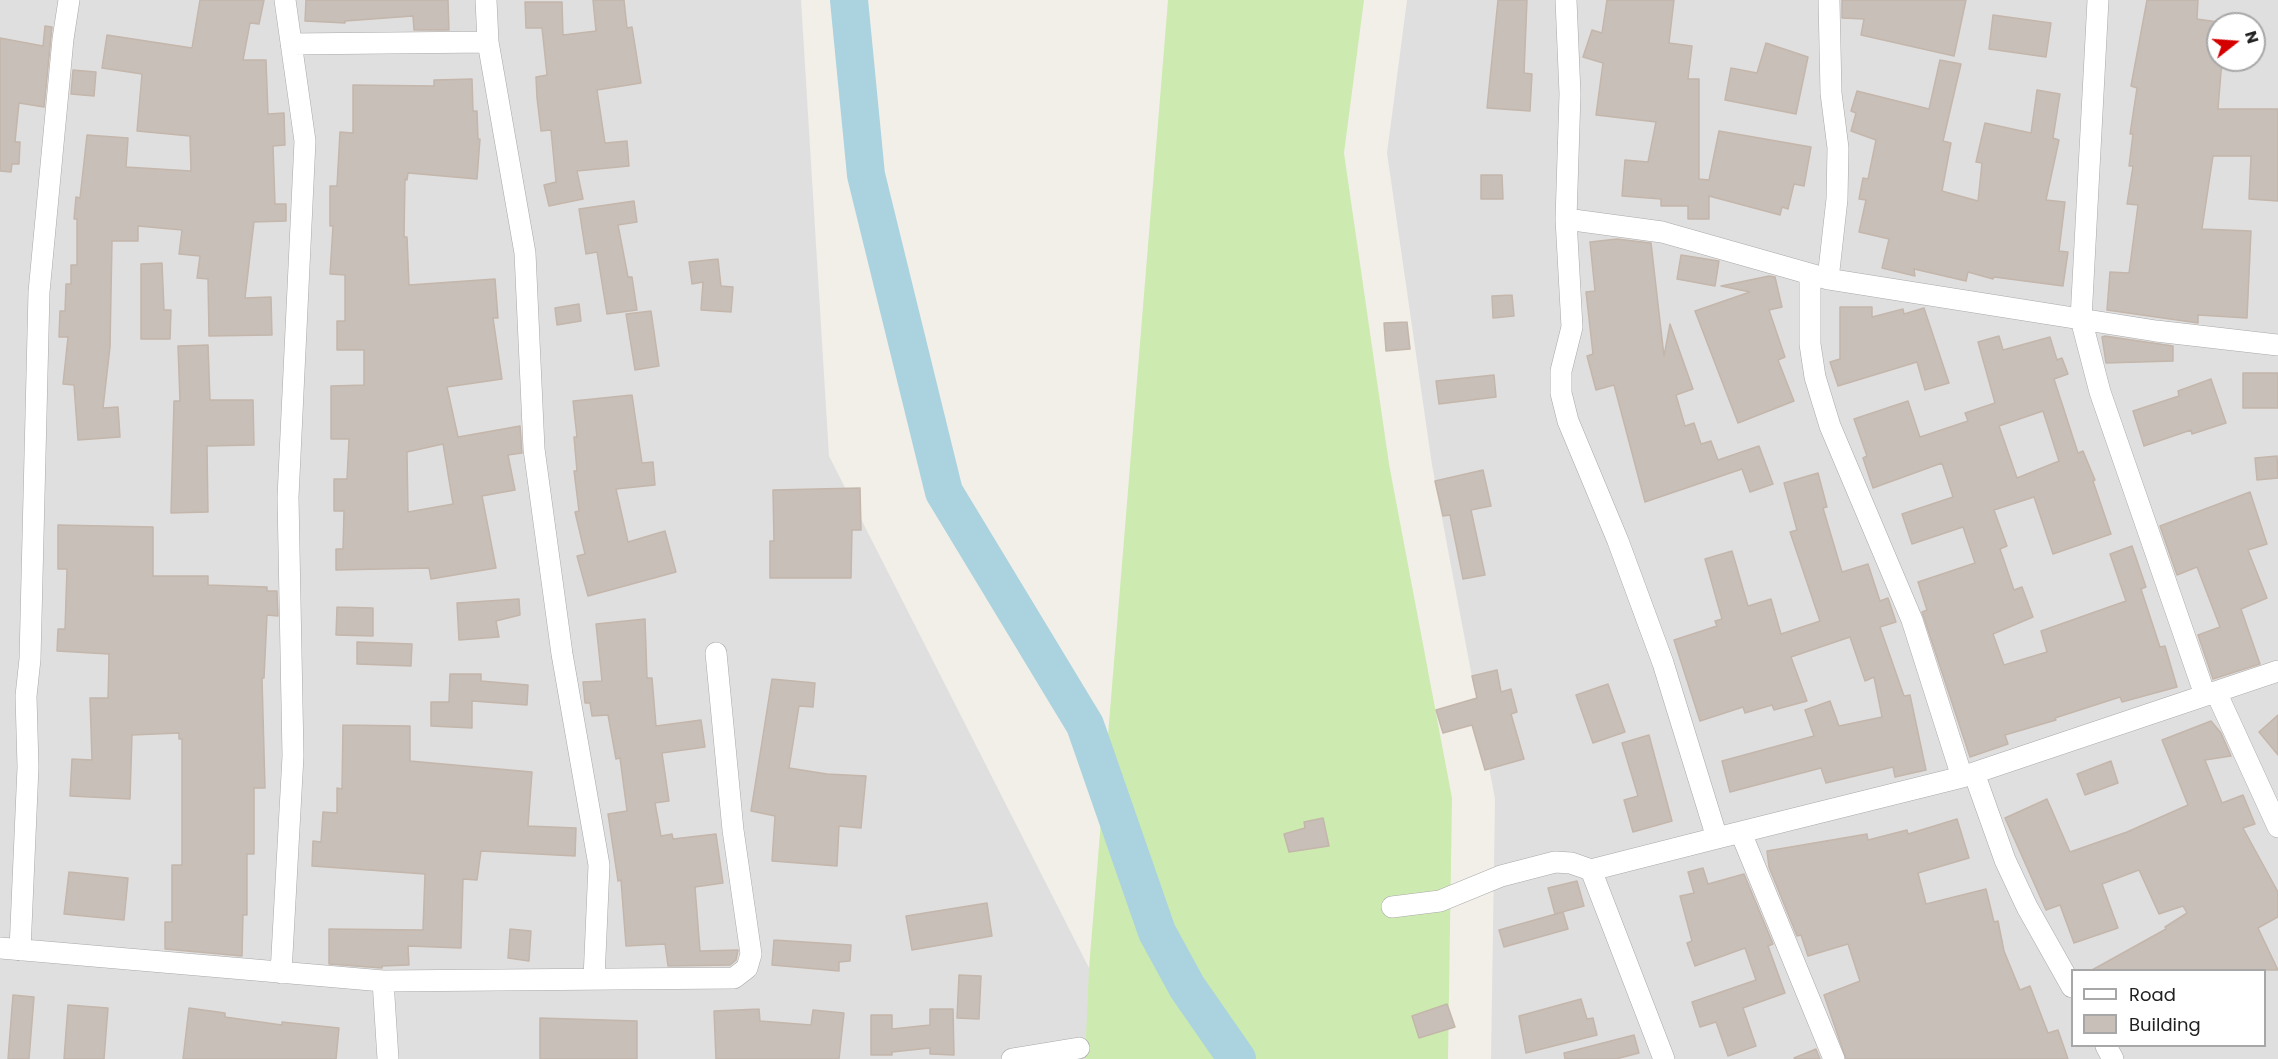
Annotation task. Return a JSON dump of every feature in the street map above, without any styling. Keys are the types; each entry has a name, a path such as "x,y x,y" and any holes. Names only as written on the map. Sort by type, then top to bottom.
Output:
{"street":[{"path":"69,0 63,39 39,292 30,659 26,696 28,767 10,949 383,981 734,978 747,968 750,954 733,830 716,653"},
{"path":"281,973 293,756 288,497 305,141 285,0"},
{"path":"486,0 488,42 525,253 534,449 562,654 599,865 594,979"},
{"path":"1566,0 1570,94 1566,219 1572,327 1560,371 1561,393 1568,421 1618,541 1663,663 1718,838"},
{"path":"1829,0 1832,93 1838,148 1837,199 1819,276 1810,344 1821,397 1830,426 1912,620 1968,775 2027,907 2071,984"},
{"path":"2098,0 2081,319 2100,392 2211,693 2278,827"},
{"path":"291,44 488,42"},
{"path":"1566,219 1662,232 1819,276 2156,331 2278,345"},
{"path":"1392,907 1440,901 1501,876 1555,862 1571,863 1592,870 1968,775 2278,671"},
{"path":"1741,833 1834,1059"},
{"path":"1592,870 1664,1059"},
{"path":"383,981 388,1059"},
{"path":"1012,1059 1079,1048"}],"shaded area":[{"path":"0,0 801,0 829,456 1089,968 1110,1059 0,1059"},
{"path":"1407,0 2278,0 2278,1059 1491,1059 1495,799 1432,465 1387,153"}],"green space":[{"path":"1168,0 1364,0 1344,153 1389,464 1452,798 1448,1059 1085,1059 1089,968"}],"building":[{"path":"200,0 264,0 259,24 250,23 243,60 266,60 268,114 284,113 285,145 273,146 275,204 286,204 286,221 254,222 245,298 271,297 272,335 209,336 208,279 197,278 200,256 179,254 182,230 138,226 138,241 112,241 110,347 103,408 118,407 120,437 78,440 74,385 63,384 68,337 59,337 60,311 65,311 66,284 71,284 71,265 77,265 77,219 74,219 76,197 80,198 87,135 128,138 126,167 191,171 190,136 137,131 142,74 102,68 107,35 192,48"},
{"path":"306,0 448,0 449,30 414,30 413,16 345,21 345,23 305,21"},
{"path":"593,0 624,0 627,28 632,27 641,83 597,90 605,143 627,141 629,166 577,171 583,199 549,206 544,185 556,182 551,130 541,131 537,98 536,77 547,75 542,28 526,28 525,2 562,2 563,35 596,31"},
{"path":"1498,0 1527,0 1524,73 1532,74 1530,111 1487,108"},
{"path":"1607,0 1674,0 1669,43 1692,46 1688,79 1699,79 1699,179 1709,180 1719,131 1811,147 1804,186 1794,184 1788,209 1782,207 1780,215 1709,196 1709,219 1688,219 1688,206 1661,206 1661,199 1622,196 1625,160 1648,162 1656,122 1596,115 1603,63 1583,57 1592,30 1602,33"},
{"path":"1842,0 1966,0 1954,56 1861,35 1864,19 1842,18"},
{"path":"2147,0 2198,0 2197,19 2206,20 2206,72 2221,72 2218,109 2278,109 2278,201 2249,199 2251,156 2213,156 2202,229 2251,231 2247,318 2198,315 2198,323 2107,310 2110,272 2129,273 2138,205 2127,204 2133,166 2129,166 2133,134 2130,134 2137,88 2131,86"},
{"path":"1993,15 2051,23 2046,57 1989,49"},
{"path":"45,26 52,27 44,107 19,103 15,142 20,142 19,164 12,164 11,172 0,171 0,38 43,46"},
{"path":"1766,43 1808,57 1796,114 1725,100 1731,68 1757,73"},
{"path":"1940,60 1961,64 1943,141 1951,143 1942,191 1978,201 1982,163 1976,162 1985,123 2031,133 2037,90 2060,94 2053,138 2059,140 2046,200 2065,202 2059,251 2068,252 2063,286 1994,277 1993,279 1968,272 1966,281 1914,269 1915,276 1882,268 1889,239 1859,232 1866,200 1859,199 1863,178 1868,179 1876,140 1851,131 1856,113 1851,111 1857,91 1929,109"},
{"path":"73,70 96,72 94,96 71,94"},
{"path":"472,79 473,111 477,111 478,139 480,139 477,179 408,173 407,180 405,179 404,237 407,237 409,285 495,279 498,318 493,318 502,379 447,387 458,437 520,426 522,453 508,455 515,490 482,496 496,568 431,579 429,568 336,570 336,549 343,549 344,511 334,511 334,479 347,479 349,439 331,439 331,386 364,385 364,350 337,350 337,321 345,321 345,275 330,274 333,226 330,226 330,186 337,186 340,132 353,133 353,85 434,86 434,80","holes":["443,444 453,504 408,512 407,452"]},
{"path":"1481,175 1502,175 1503,199 1481,199"},
{"path":"634,201 637,222 618,225 628,277 632,277 637,310 607,314 597,252 586,254 579,209"},
{"path":"1617,239 1651,243 1664,356 1670,324 1693,389 1676,395 1685,426 1694,423 1701,444 1711,441 1718,460 1759,446 1773,484 1750,492 1742,469 1645,502 1614,385 1596,390 1587,356 1593,354 1586,292 1595,291 1590,242"},
{"path":"1681,255 1719,261 1715,286 1677,279"},
{"path":"718,259 721,286 733,287 731,312 701,310 703,282 692,284 689,262"},
{"path":"162,263 164,310 171,310 170,339 141,339 141,264"},
{"path":"1769,276 1775,277 1782,307 1769,310 1785,357 1778,360 1794,401 1738,423 1695,311 1750,292 1721,286"},
{"path":"1512,295 1514,316 1493,318 1492,296"},
{"path":"579,304 581,321 557,325 555,308"},
{"path":"1840,307 1872,307 1872,317 1903,309 1904,314 1924,308 1949,383 1925,390 1917,362 1838,386 1830,362 1840,359"},
{"path":"651,311 659,366 635,370 626,314"},
{"path":"1407,322 1410,349 1386,351 1384,323"},
{"path":"1999,336 2003,350 2050,337 2057,360 2062,358 2068,374 2054,379 2078,453 2083,451 2095,480 2093,481 2111,534 2053,554 2034,497 1994,510 2007,546 2000,549 2014,590 2022,587 2033,617 1993,634 2004,665 2047,652 2041,631 2126,601 2110,554 2132,546 2146,587 2141,589 2160,647 2165,646 2177,687 2122,702 2120,697 2055,718 2056,720 2005,735 2008,744 1970,757 1922,612 1927,610 1918,582 1975,563 1963,527 1912,544 1902,514 1953,497 1942,463 1873,488 1863,458 1867,456 1854,419 1908,401 1920,437 1968,421 1965,413 1995,403 1978,342","holes":["2043,411 2059,461 2017,478 1999,426"]},
{"path":"2102,337 2173,346 2173,361 2106,363"},
{"path":"208,345 210,400 253,400 254,445 207,446 208,512 171,513 174,401 180,401 178,346"},
{"path":"2243,373 2278,373 2278,408 2243,408"},
{"path":"1494,375 1496,397 1439,404 1436,381"},
{"path":"2211,379 2226,423 2192,434 2191,430 2144,446 2133,411 2179,396 2178,391"},
{"path":"632,395 642,463 653,462 655,485 616,489 628,542 665,531 676,572 588,596 577,556 585,554 575,512 579,511 574,471 577,471 574,437 577,437 573,401"},
{"path":"2277,456 2278,478 2257,480 2255,458"},
{"path":"1483,470 1491,506 1471,510 1485,575 1463,579 1450,515 1443,516 1435,481"},
{"path":"1818,473 1827,507 1823,508 1842,572 1868,564 1880,601 1888,598 1896,622 1880,627 1904,696 1910,695 1926,770 1895,777 1893,767 1826,783 1821,768 1730,792 1722,761 1814,736 1805,710 1830,701 1839,726 1882,717 1874,677 1865,681 1850,637 1791,657 1807,701 1774,710 1772,705 1745,713 1743,707 1700,721 1674,640 1717,626 1715,621 1722,619 1705,559 1732,551 1748,606 1771,599 1781,634 1820,621 1790,532 1797,530 1784,483"},
{"path":"860,488 861,530 852,530 851,578 770,578 770,541 774,541 773,490"},
{"path":"2250,492 2267,544 2248,550 2267,598 2241,609 2260,664 2213,679 2198,635 2220,627 2197,567 2177,575 2160,526"},
{"path":"58,525 153,527 153,576 208,576 208,585 267,587 267,591 277,591 278,616 267,615 264,678 262,678 265,788 254,788 254,854 247,854 247,915 243,915 242,956 165,949 165,922 172,922 172,865 182,865 182,739 179,739 179,733 132,735 130,799 70,796 72,759 92,760 90,698 108,698 109,654 57,651 58,629 65,629 67,569 58,569"},
{"path":"519,599 520,615 496,621 499,637 459,640 457,603"},
{"path":"337,607 373,608 373,636 336,635"},
{"path":"645,619 647,678 652,678 656,726 701,720 705,747 662,753 669,801 655,803 661,836 672,834 673,839 716,834 723,883 695,887 700,951 738,950 736,960 730,965 668,966 665,944 626,946 621,880 618,881 608,814 627,811 620,758 616,759 608,715 592,716 590,703 585,703 583,682 602,681 596,624"},
{"path":"357,642 412,644 411,666 357,664"},
{"path":"1497,670 1501,692 1511,689 1517,712 1511,714 1524,759 1485,770 1472,725 1443,733 1436,710 1477,698 1472,676"},
{"path":"450,674 481,674 481,681 528,685 527,705 472,701 472,728 431,726 431,702 449,702"},
{"path":"772,679 815,683 813,707 799,706 789,768 827,774 866,776 861,828 839,826 837,866 772,861 775,816 751,811"},
{"path":"1608,684 1625,732 1593,743 1576,695"},
{"path":"2278,715 2278,755 2259,732"},
{"path":"2211,721 2221,733 2231,756 2205,760 2222,803 2243,795 2255,824 2243,828 2278,892 2278,917 2258,928 2278,970 2094,969 2166,929 2165,927 2187,913 2183,906 2159,914 2139,870 2102,884 2118,928 2074,943 2060,905 2046,910 2005,818 2047,799 2070,852 2127,832 2188,805 2162,740"},
{"path":"343,725 410,726 410,761 532,772 528,826 576,828 575,856 481,851 477,880 463,879 461,948 408,946 409,965 382,966 382,968 329,964 329,929 423,930 425,874 312,866 313,841 321,842 323,812 337,813 337,788 342,789"},
{"path":"1649,735 1672,821 1633,832 1624,800 1638,796 1622,743"},
{"path":"2111,761 2118,783 2085,795 2077,774"},
{"path":"1323,818 1329,846 1289,852 1284,834 1305,828 1304,822"},
{"path":"1957,819 1969,858 1918,873 1926,904 1986,889 1994,922 1998,921 2004,951 2020,990 2030,986 2048,1033 2058,1030 2068,1059 1846,1059 1824,995 1860,981 1848,944 1808,956 1801,935 1797,936 1769,867 1767,851 1867,834 1868,840 1907,830 1908,834"},
{"path":"1703,868 1708,884 1744,874 1773,944 1768,946 1785,993 1743,1008 1756,1046 1728,1056 1716,1022 1700,1027 1692,1002 1756,980 1745,948 1695,966 1687,943 1692,941 1680,896 1694,893 1688,872"},
{"path":"69,872 128,878 124,920 64,914"},
{"path":"1577,881 1584,906 1555,914 1548,888"},
{"path":"987,903 992,936 912,950 906,916"},
{"path":"1563,912 1568,929 1504,947 1499,930"},
{"path":"510,929 531,931 529,961 508,958"},
{"path":"774,940 851,945 850,961 839,962 839,971 772,965"},
{"path":"959,975 981,976 979,1019 957,1018"},
{"path":"13,995 34,997 29,1059 8,1059"},
{"path":"1581,999 1587,1019 1593,1018 1597,1035 1526,1053 1519,1016"},
{"path":"1447,1004 1455,1027 1419,1038 1412,1016"},
{"path":"68,1005 108,1008 104,1059 64,1059"},
{"path":"189,1008 225,1013 225,1017 282,1025 282,1022 339,1028 336,1059 183,1059"},
{"path":"759,1009 760,1021 811,1025 813,1010 844,1013 839,1059 716,1059 714,1011"},
{"path":"930,1009 953,1009 954,1055 930,1054 930,1048 892,1052 892,1055 871,1055 871,1015 892,1015 892,1029 930,1025"},
{"path":"540,1018 637,1021 637,1059 540,1059"},
{"path":"1634,1035 1639,1053 1616,1059 1565,1059 1564,1053"},
{"path":"1816,1049 1820,1059 1794,1058"}],"waterway":[{"path":"849,0 866,175 944,492 1085,725 1157,932 1187,987 1237,1059"}]}
